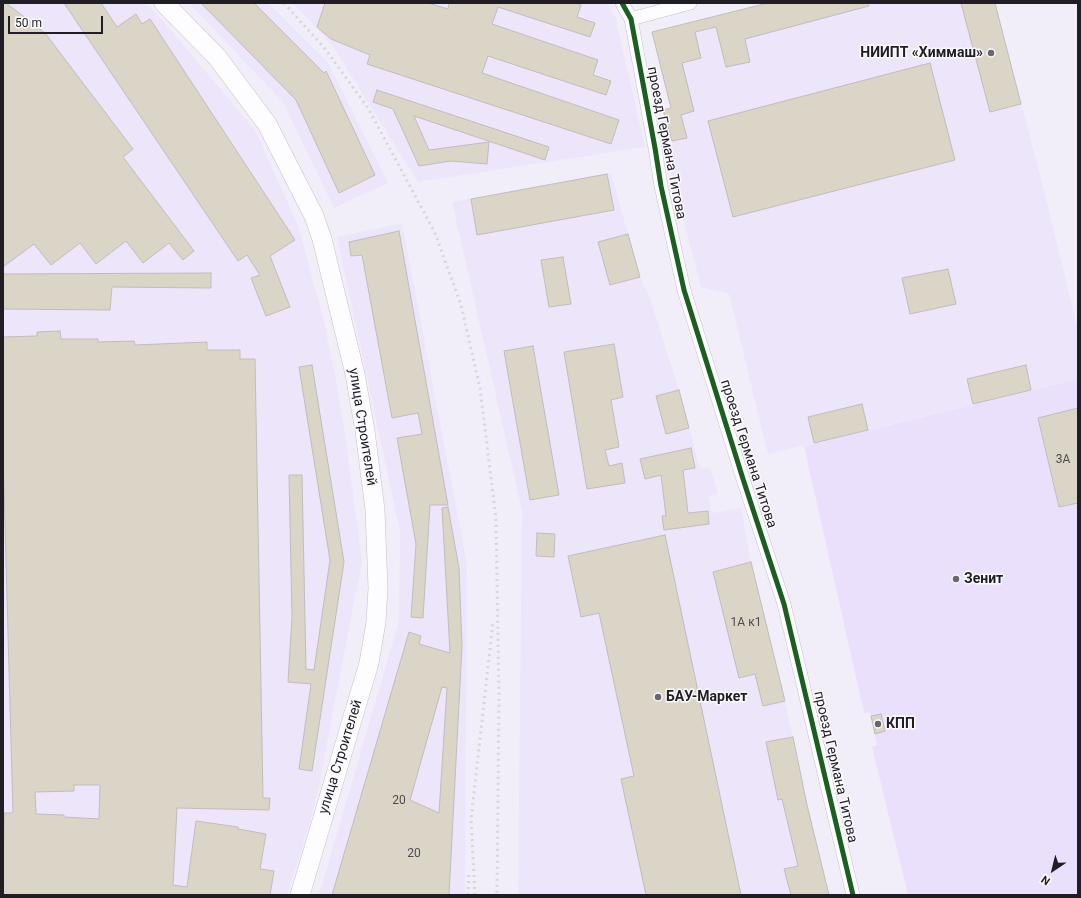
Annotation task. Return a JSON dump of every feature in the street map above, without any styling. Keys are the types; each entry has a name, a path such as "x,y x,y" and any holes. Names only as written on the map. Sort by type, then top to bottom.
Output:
{"main road":[{"name":"улица Строителей","path":"164,3 217,57 267,124 314,216 322,239 355,374 365,431 375,510 378,588 376,622 369,663 300,895"}],"street":[{"name":"проезд Германа Титова","path":"622,3 631,19 655,148 660,186 684,290 784,604 853,895"},
{"path":"631,19 690,3"}],"shaded area":[{"path":"3,3 145,3 157,14 255,130 298,225 324,322 335,375 345,434 362,561 320,780 311,819 287,895 3,895"},
{"path":"189,3 268,3 328,63 388,183 334,208 283,102"},
{"path":"293,3 607,3 615,16 645,147 418,182 332,45"},
{"path":"768,3 995,3 1045,194 1078,331 1078,379 768,454 729,294 701,287 668,160 672,141 663,110 671,108 652,32"},
{"path":"611,173 640,277 650,298 679,390 700,468 710,467 718,493 708,496 712,513 741,508 751,562 829,895 518,895 522,511 452,202"},
{"path":"402,223 467,564 465,895 319,895 399,621 400,532 337,237"},
{"name":"Зенит","path":"1078,379 1078,895 908,895 872,747 877,745 871,716 870,712 864,713 804,446"}],"building":[{"path":"3,3 6,3 45,33 133,149 123,157 194,251 183,260 169,243 143,263 126,241 96,264 80,243 51,265 34,244 3,267"},
{"path":"64,3 101,3 117,27 136,14 142,24 150,19 295,240 270,256 290,307 266,316 251,278 260,275 247,255 238,261"},
{"path":"201,3 254,3 324,73 326,71 375,175 339,193 296,100"},
{"path":"325,3 428,3 448,9 449,3 575,3 581,5 577,17 595,23 590,37 498,7 492,24 598,60 593,75 611,81 606,95 488,56 482,73 619,120 611,144 367,64 370,55 331,39 317,27"},
{"path":"768,3 868,3 869,6 745,39 750,62 726,67 716,27 695,32 701,58 682,63 694,111 681,115 687,138 672,141 663,110 671,108 652,32"},
{"name":"НИИПТ «Химмаш»","path":"961,3 995,3 1021,104 990,112"},
{"path":"930,63 955,160 733,217 708,121"},
{"path":"377,90 549,147 545,160 414,116 429,150 489,142 487,164 451,161 419,166 393,109 373,102"},
{"path":"607,174 614,210 477,235 471,199"},
{"path":"399,231 448,505 430,505 423,618 411,617 416,544 397,438 422,434 418,413 392,418 362,255 351,256 349,242"},
{"path":"628,234 640,277 610,285 598,242"},
{"path":"563,257 571,304 549,307 541,260"},
{"path":"948,269 956,304 910,314 902,278"},
{"path":"211,273 211,288 112,287 110,310 3,309 3,274"},
{"path":"60,331 61,339 98,339 98,342 134,341 135,345 207,342 207,350 240,350 240,359 255,359 263,798 270,798 269,810 177,808 173,885 187,887 196,821 238,827 238,829 266,834 260,869 274,871 270,895 3,895 4,813 13,813 3,453 3,337 37,336 37,332","holes":["74,785 100,785 99,819 64,817 64,815 36,814 35,792 74,791"]},
{"path":"614,344 623,397 611,400 619,447 605,450 609,466 622,463 625,483 587,489 564,352"},
{"path":"533,346 559,495 530,500 504,351"},
{"path":"312,365 344,562 312,771 299,769 311,684 288,682 292,617 289,475 302,475 306,669 314,670 330,560 299,367"},
{"path":"1026,365 1031,390 973,404 967,379"},
{"path":"679,390 689,428 666,434 656,396"},
{"path":"862,404 868,430 814,443 808,417"},
{"path":"1078,408 1078,503 1059,507 1038,418"},
{"path":"691,448 695,468 683,470 688,513 708,511 709,524 664,530 662,516 666,516 661,475 645,479 640,459"},
{"path":"448,507 459,568 462,646 449,895 332,895 409,632 421,636 419,644 450,653 442,508","holes":["442,687 447,688 439,813 410,800"]},
{"path":"537,533 555,534 554,557 536,556"},
{"name":"БАУ-Маркет","path":"665,535 741,895 646,895 621,779 634,776 599,613 581,617 568,556"},
{"path":"751,562 785,701 763,706 755,674 739,678 713,572"},
{"name":"КПП","path":"881,714 885,731 875,734 871,716"},
{"path":"793,737 807,805 829,895 791,895 784,869 798,866 782,799 778,800 766,742"}],"railway":[{"path":"284,3 326,50 368,108 435,233 461,305 480,388 496,519 499,698 497,895"},
{"path":"475,895 471,820 493,622"},
{"path":"468,895 469,872"}],"cycle path":[{"path":"622,3 631,19 661,186 684,290 784,604 853,895"}],"place":[{"name":"НИИПТ «Химмаш»","path":"991,53"},
{"name":"Зенит","path":"956,579"},
{"name":"БАУ-Маркет","path":"658,697"},
{"name":"КПП","path":"878,724"}]}
